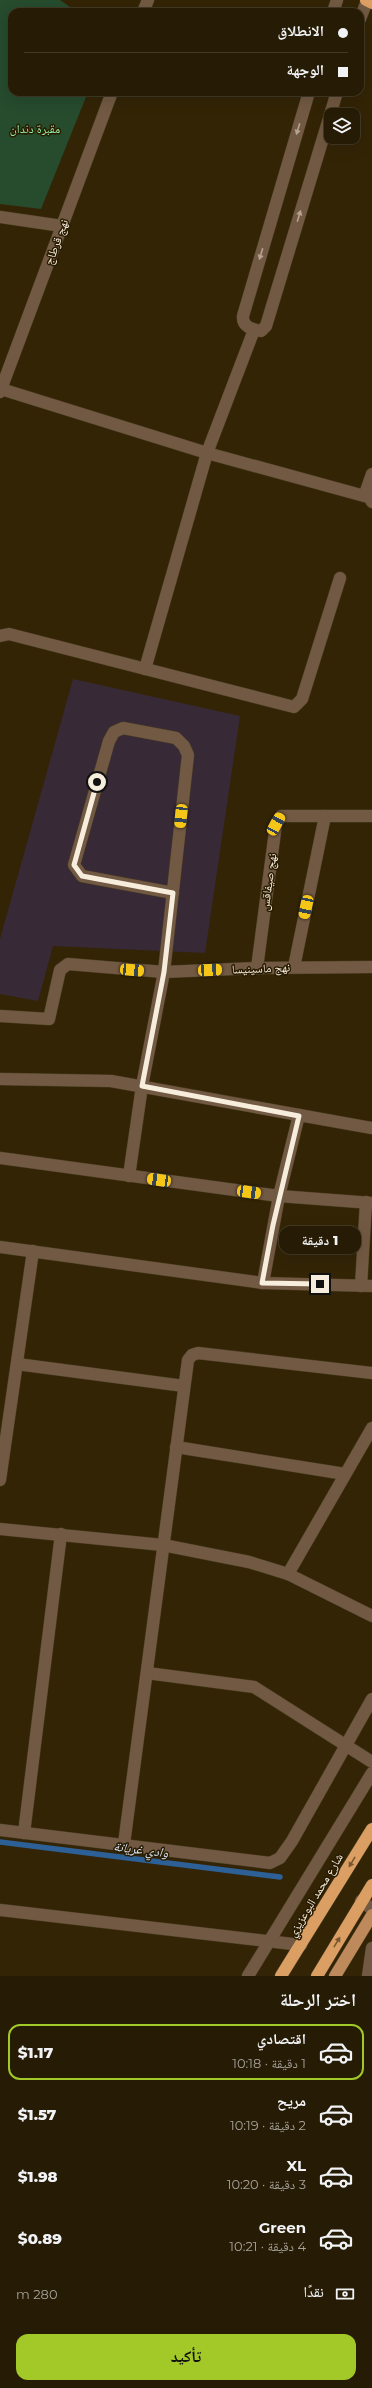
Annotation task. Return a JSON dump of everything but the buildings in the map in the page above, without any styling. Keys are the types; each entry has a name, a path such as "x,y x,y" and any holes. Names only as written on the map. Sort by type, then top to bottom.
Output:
{"highway":[{"path":"366,0 372,3"},
{"name":"شارع محمد البوعزيزي","path":"281,1976 372,1829"},
{"path":"317,1976 372,1885"}],"main road":[{"path":"335,1976 372,1915"}],"street":[{"name":"نهج قرطاج","path":"0,391 111,96"},
{"path":"308,96 243,316 244,324 254,330 261,331 266,326 336,96"},
{"path":"0,217 62,226"},
{"path":"145,669 207,453 254,330"},
{"path":"0,391 370,500"},
{"path":"370,500 366,491 372,474"},
{"path":"0,636 9,634 294,707 302,699 340,578"},
{"path":"129,1176 142,1086 164,972 173,893 188,755 184,746 176,738 123,728 114,732 109,741 74,865 82,876 173,893"},
{"name":"نهج صيفاقس","path":"256,968 276,824 281,816 286,814 372,816"},
{"path":"294,967 325,816"},
{"name":"نهج ماسينيسا","path":"0,1016 49,1019 60,970 68,964 164,972 294,967 372,968"},
{"path":"0,1079 111,1081 372,1128"},
{"path":"262,1283 279,1196 299,1116"},
{"path":"0,1158 279,1196 369,1202 366,1286 262,1283 0,1247"},
{"path":"0,1480 32,1251"},
{"path":"124,1844 188,1360 192,1355 198,1353 372,1373"},
{"path":"17,1364 184,1386"},
{"path":"288,1574 372,1428"},
{"path":"176,1447 346,1474"},
{"path":"0,1529 163,1545 249,1562 288,1574 372,1616"},
{"path":"24,1833 61,1534"},
{"path":"147,1673 254,1687 372,1762"},
{"path":"0,1830 124,1844 263,1864 270,1863 280,1858 292,1841 372,1699"},
{"path":"248,1976 272,1940 372,1773"},
{"path":"361,1901 372,1909"},
{"path":"0,1910 272,1940 301,1945"},
{"path":"368,1976 372,1948"}],"shaded area":[{"path":"73,679 240,716 205,953 53,946 38,1001 0,994 0,939"}],"green space":[{"name":"مقبرة دندان","path":"0,0 60,0 71,8 8,8 8,96 86,96 41,209 0,204"}],"waterway":[{"name":"وادي غريانة","path":"0,1842 280,1877"}],"route":[{"path":"97,782 74,865 78,872 82,876 173,893 164,972 142,1086 187,1093 262,1110 299,1116 279,1196 262,1283 320,1284"}]}
